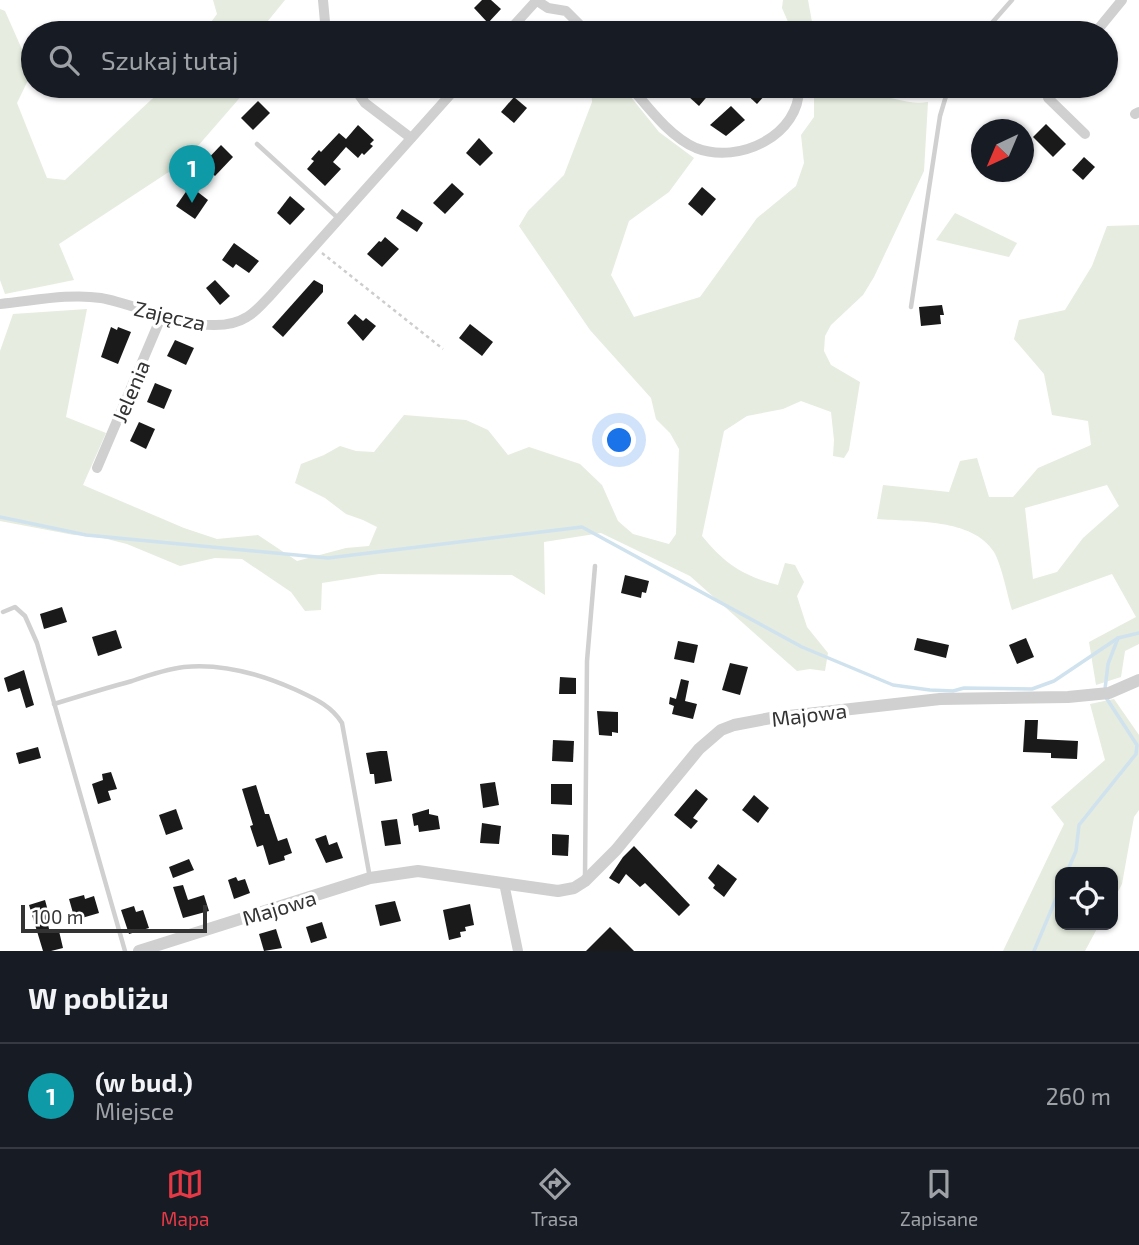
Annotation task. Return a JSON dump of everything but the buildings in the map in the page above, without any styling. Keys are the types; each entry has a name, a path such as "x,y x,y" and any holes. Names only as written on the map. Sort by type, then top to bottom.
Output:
{"street":[{"path":"323,0 325,21"},
{"path":"517,21 536,0 548,8 566,11 576,21"},
{"path":"1105,21 1122,0"},
{"path":"362,98 411,138"},
{"name":"Zajęcza","path":"0,304 70,297 101,298 200,324 213,325 245,319 261,306 447,98"},
{"path":"640,98 679,137 696,148 718,153 756,146 772,138 788,120 799,98"},
{"path":"1048,98 1085,134"},
{"name":"Jelenia","path":"97,468 162,315"},
{"name":"Majowa","path":"139,951 370,878 418,871 558,891 574,888 585,881 616,850 699,749 721,730 734,725 771,718 940,699 1105,694 1139,680"},
{"path":"505,883 518,951"}],"lane":[{"path":"993,21 1012,0"},
{"path":"911,307 940,116 945,98"},
{"path":"257,144 338,218"},
{"path":"585,881 587,661 595,566"},
{"path":"3,611 15,607 25,616 37,643 125,951"},
{"path":"54,704 182,667 202,666 247,671 313,698 336,713 342,723 370,878"}],"path":[{"path":"313,246 443,349"}],"shaded area":[{"path":"213,0 285,0 268,21 212,21 217,14"},
{"path":"783,0 808,0 812,21 788,21 782,8"},
{"path":"0,9 5,11 21,47 21,95 17,103 47,178 65,180 153,98 240,98 184,162 59,244 74,280 5,294 0,280"},
{"path":"592,98 632,98 659,132 694,158 669,192 629,221 611,275 634,317 700,297 757,218 796,186 804,163 801,135 814,117 814,98 889,98 928,102 924,171 874,277 863,295 831,325 825,336 824,351 831,365 860,382 849,450 844,458 833,456 831,412 801,401 783,409 747,416 724,431 702,536 736,568 778,585 785,563 795,565 804,582 797,596 807,627 828,653 825,671 797,671 690,576 601,533 544,542 545,595 512,575 379,574 322,583 321,610 305,611 291,592 242,559 215,558 180,566 127,544 95,536 74,535 0,521 0,351 13,314 87,309 66,417 106,433 83,485 184,528 217,539 258,535 297,561 346,548 369,546 377,527 346,514 325,498 295,483 301,464 340,446 356,451 374,452 404,415 466,420 488,430 508,455 529,447 580,464 602,485 618,521 633,534 669,544 676,534 679,449 670,433 656,419 651,398 590,330 519,226 528,211 564,175"},
{"path":"955,213 1017,243 1009,257 936,240"},
{"path":"1139,225 1139,644 1125,651 1121,677 1096,685 1089,642 1136,617 1112,574 1012,610 997,558 984,541 957,527 877,519 883,485 949,492 960,461 977,458 989,497 1013,497 1038,468 1091,445 1088,421 1052,415 1044,374 1014,339 1019,320 1065,310 1092,266 1107,226","holes":["1107,485 1119,506 1083,538 1057,572 1033,579 1025,508"]},
{"path":"1114,699 1139,735 1139,810 1134,817 1122,884 1118,892 1118,867 1055,867 1055,930 1096,930 1085,951 1003,951 1064,824 1051,807 1105,760 1090,704"}],"waterway":[{"path":"0,517 86,535 328,558 582,527 802,647 893,685 930,690 1032,689 1054,681 1118,638"},
{"path":"1105,689 1108,664 1118,638 1139,633"},
{"path":"1069,867 1076,851 1079,825 1136,754 1137,745 1105,696"},
{"path":"1034,951 1055,901"}],"place":[{"name":"(w bud.)","path":"192,203"}]}
